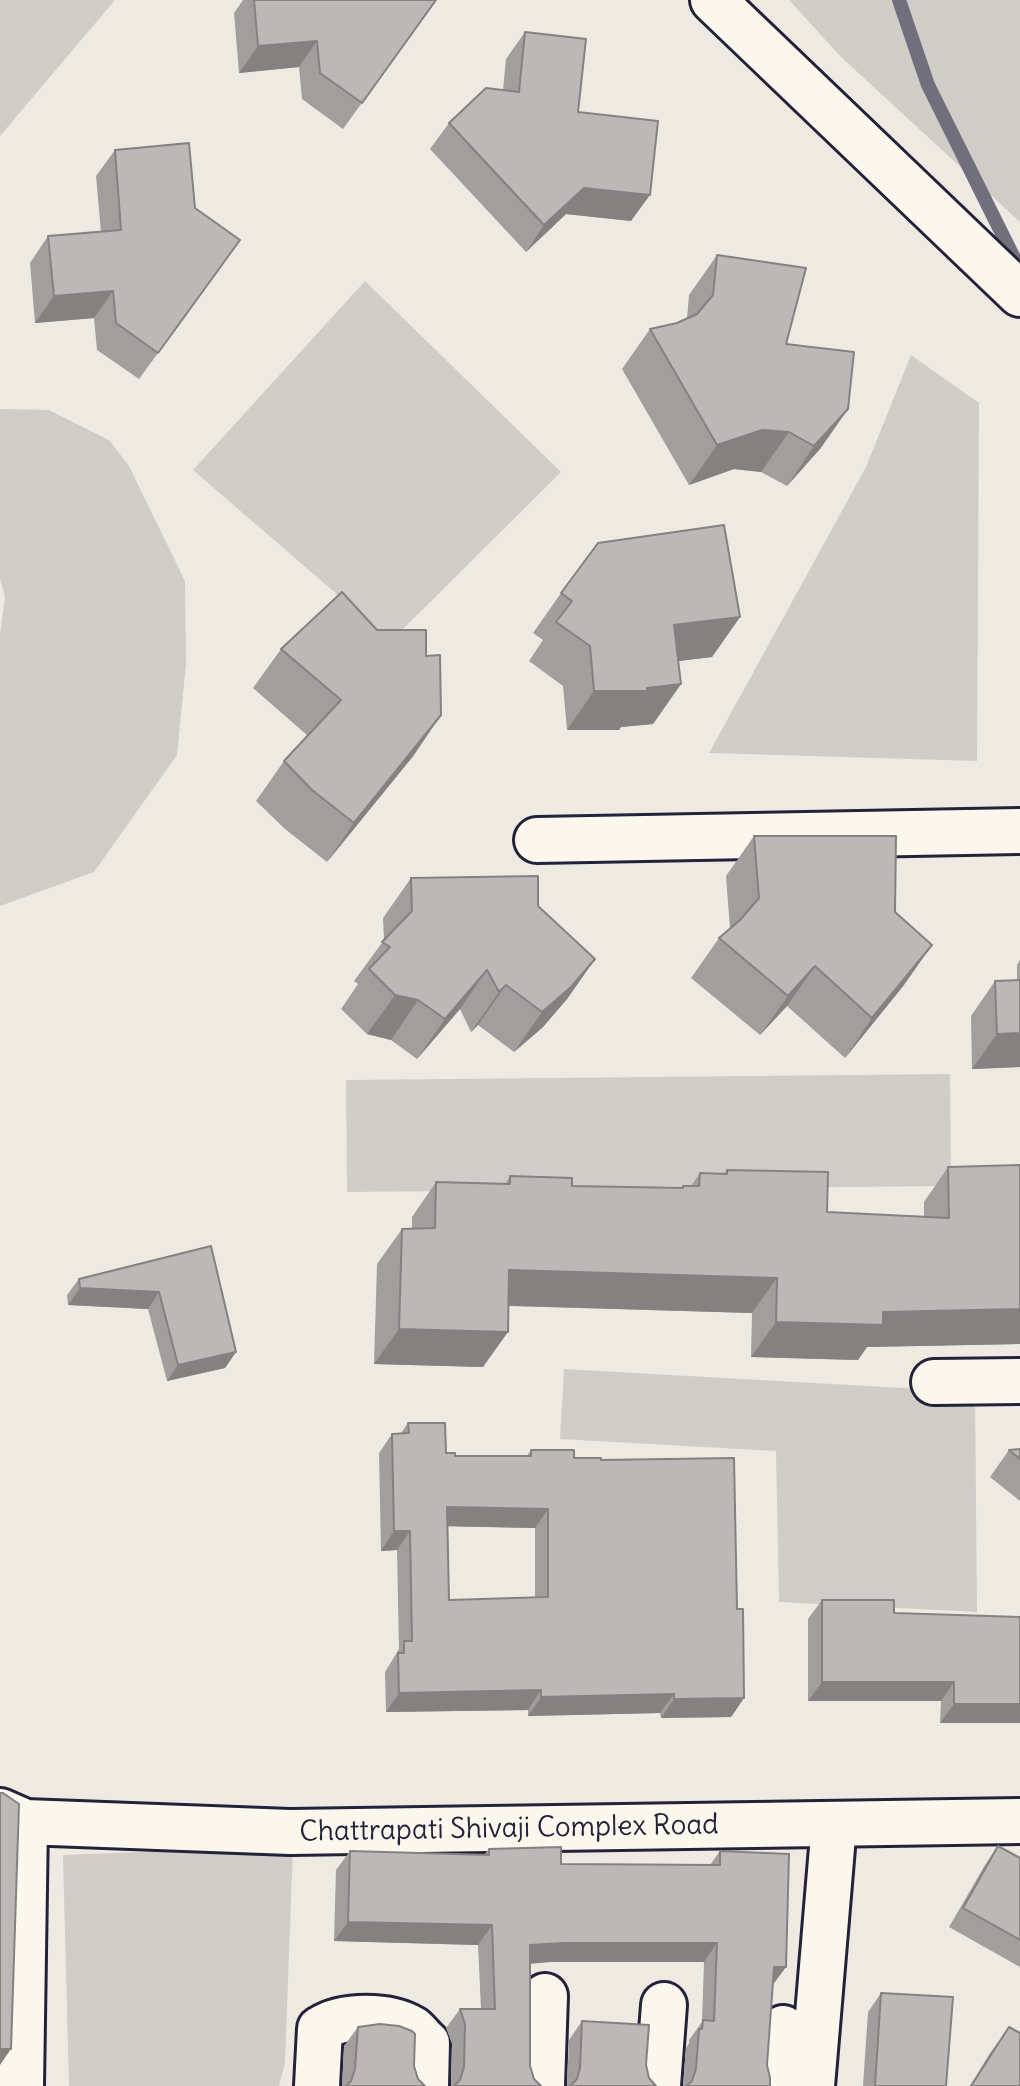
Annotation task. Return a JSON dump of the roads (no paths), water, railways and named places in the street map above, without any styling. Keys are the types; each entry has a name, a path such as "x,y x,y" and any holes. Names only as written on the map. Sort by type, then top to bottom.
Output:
{"street":[{"path":"713,0 1020,294"},
{"path":"537,840 1020,831"},
{"path":"934,1382 1020,1381"},
{"path":"12,1816 21,2086"},
{"name":"Chattrapati Shivaji Complex Road","path":"12,1816 290,1832 1020,1821"},
{"path":"812,2086 834,1824"},
{"path":"542,2086 545,1996"},
{"path":"658,2086 664,2005"},
{"path":"317,2086 320,2029 333,2021 382,2019 412,2029 427,2043 426,2086"},
{"path":"779,2086 783,2028"}],"waterway":[{"path":"899,0 928,85 1020,270"}]}
